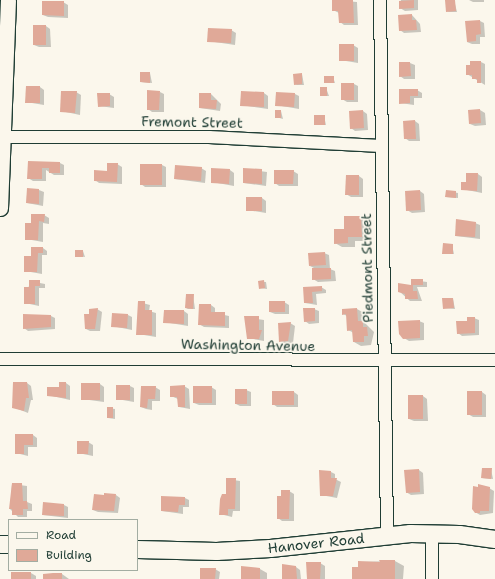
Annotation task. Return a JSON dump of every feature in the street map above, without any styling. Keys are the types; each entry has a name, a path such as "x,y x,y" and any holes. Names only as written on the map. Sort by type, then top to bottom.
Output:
{"main road":[{"name":"Hanover Road","path":"138,550 216,551 270,548 387,535 432,532 495,539"}],"street":[{"name":"Piedmont Street","path":"380,0 387,535"},
{"path":"0,208 5,2"},
{"name":"Fremont Street","path":"2,138 209,137 381,146"},
{"name":"Washington Avenue","path":"0,359 384,362 495,360"},
{"path":"432,532 432,579"}],"building":[{"path":"332,0 353,0 354,23 339,23 338,11 332,11"},
{"path":"414,0 414,8 399,9 399,1"},
{"path":"445,0 455,0 456,11 446,12"},
{"path":"42,1 64,1 64,16 42,15"},
{"path":"412,14 412,20 416,20 417,30 399,31 398,15"},
{"path":"480,20 481,34 476,35 476,41 467,42 465,21"},
{"path":"33,25 46,25 46,45 33,45"},
{"path":"208,28 232,29 231,43 207,42"},
{"path":"339,44 354,44 354,61 339,61"},
{"path":"470,61 481,61 481,83 477,83 477,79 472,79 472,75 466,75 466,65 470,65"},
{"path":"399,62 410,62 411,76 399,77"},
{"path":"140,72 150,72 150,83 140,82"},
{"path":"302,73 302,84 294,85 293,74"},
{"path":"324,76 334,76 334,83 324,83"},
{"path":"341,83 354,83 354,100 341,100"},
{"path":"26,86 40,86 40,103 25,103"},
{"path":"320,87 327,87 327,96 320,96"},
{"path":"399,89 418,89 418,96 410,96 410,103 399,104"},
{"path":"147,90 160,91 159,110 147,110"},
{"path":"61,91 77,91 75,113 60,112"},
{"path":"241,91 264,92 264,107 240,106"},
{"path":"276,92 295,93 294,107 275,106"},
{"path":"97,93 110,93 110,106 98,107"},
{"path":"199,93 211,93 211,100 217,100 216,109 199,108"},
{"path":"480,109 481,123 469,124 468,110"},
{"path":"275,110 281,110 281,118 275,118"},
{"path":"363,110 364,128 350,129 349,111"},
{"path":"314,115 325,115 325,125 314,125"},
{"path":"415,120 416,139 404,139 403,121"},
{"path":"28,161 60,162 60,173 49,173 49,168 42,168 42,179 27,179"},
{"path":"107,163 118,163 117,182 94,181 94,170 107,171"},
{"path":"140,164 162,164 162,185 140,185"},
{"path":"175,165 202,167 201,181 174,179"},
{"path":"211,168 230,169 229,184 211,183"},
{"path":"243,168 262,169 262,184 243,183"},
{"path":"274,170 294,170 293,184 274,184"},
{"path":"466,173 478,173 477,191 461,190 461,182 466,182"},
{"path":"346,175 359,175 359,195 345,195"},
{"path":"27,188 39,189 39,204 26,203"},
{"path":"420,190 421,210 406,211 405,191"},
{"path":"446,190 456,191 456,198 445,197"},
{"path":"246,197 262,197 262,211 246,211"},
{"path":"31,214 45,214 44,222 39,221 38,240 25,240 25,223 31,223"},
{"path":"344,216 361,216 362,237 348,237 348,243 334,244 334,229 344,229"},
{"path":"456,219 476,222 475,237 455,236"},
{"path":"443,243 453,244 453,254 442,254"},
{"path":"31,247 43,247 43,253 38,253 37,272 24,272 24,256 31,256"},
{"path":"75,250 83,250 83,257 75,257"},
{"path":"325,252 326,265 309,266 308,253"},
{"path":"312,268 331,268 331,279 312,280"},
{"path":"411,279 423,279 423,285 413,285 413,291 417,291 418,299 405,299 405,294 398,292 398,283 411,285"},
{"path":"29,280 40,280 40,286 35,286 35,304 24,304 24,287 29,287"},
{"path":"264,280 265,288 259,289 258,281"},
{"path":"322,286 322,291 312,292 313,303 304,303 303,287"},
{"path":"186,294 194,294 193,309 185,308"},
{"path":"442,298 453,298 454,308 443,309"},
{"path":"138,301 145,301 145,310 152,310 152,335 136,335"},
{"path":"269,301 285,301 285,312 269,312"},
{"path":"199,304 211,304 211,312 225,312 225,326 198,325"},
{"path":"98,308 95,329 85,329 84,314 89,314 89,309"},
{"path":"303,308 315,308 315,321 304,322"},
{"path":"357,308 358,321 363,321 363,327 367,327 368,336 364,336 364,342 353,342 352,330 347,331 346,314 342,315 342,309"},
{"path":"164,310 184,310 184,324 163,323"},
{"path":"112,313 128,314 127,328 111,327"},
{"path":"23,314 51,315 51,327 23,329"},
{"path":"244,316 259,316 259,330 262,330 259,339 247,339"},
{"path":"467,317 475,317 475,333 457,334 456,321 467,321"},
{"path":"420,320 420,338 403,339 399,334 398,321"},
{"path":"291,322 288,341 279,342 278,323"},
{"path":"13,382 27,382 29,398 26,398 24,411 12,408"},
{"path":"59,382 66,382 66,398 47,396 47,387 59,387"},
{"path":"81,383 100,383 100,400 81,400"},
{"path":"116,385 130,385 130,400 116,400"},
{"path":"185,385 185,407 178,407 177,397 170,397 170,386"},
{"path":"141,386 156,386 155,399 148,399 147,408 140,407"},
{"path":"193,386 212,386 212,403 193,403"},
{"path":"235,389 247,389 247,404 235,404"},
{"path":"272,391 294,391 294,405 272,405"},
{"path":"467,391 482,391 482,415 467,415"},
{"path":"408,395 423,395 423,419 408,419"},
{"path":"107,407 113,407 113,418 107,418"},
{"path":"15,434 33,434 33,445 24,445 24,454 15,454"},
{"path":"77,441 89,441 88,454 77,454"},
{"path":"482,468 492,468 491,479 481,478"},
{"path":"419,469 420,492 406,493 404,470"},
{"path":"319,470 331,471 331,478 337,478 333,496 320,496"},
{"path":"226,478 236,478 235,509 228,509 228,515 219,515 220,499 222,494 226,494"},
{"path":"12,483 22,483 23,501 27,501 28,509 23,509 23,515 12,515 12,509 9,509"},
{"path":"478,484 490,487 489,511 480,511 480,513 475,513 472,509 473,486 478,487"},
{"path":"281,490 290,490 289,519 277,519 277,496 281,496"},
{"path":"104,493 116,494 114,511 92,510 94,494 104,495"},
{"path":"161,496 185,497 185,505 179,505 178,512 161,511"},
{"path":"43,502 64,504 64,516 42,515"},
{"path":"379,560 395,560 395,579 352,579 352,567 358,567 358,561 380,562"},
{"path":"306,562 321,562 320,579 307,579"},
{"path":"282,564 296,566 297,579 282,579"},
{"path":"241,566 260,568 260,579 241,579"},
{"path":"200,568 216,568 215,579 200,579"},
{"path":"11,572 31,572 31,579 11,579"},
{"path":"62,573 62,579 43,579 43,574"}]}
